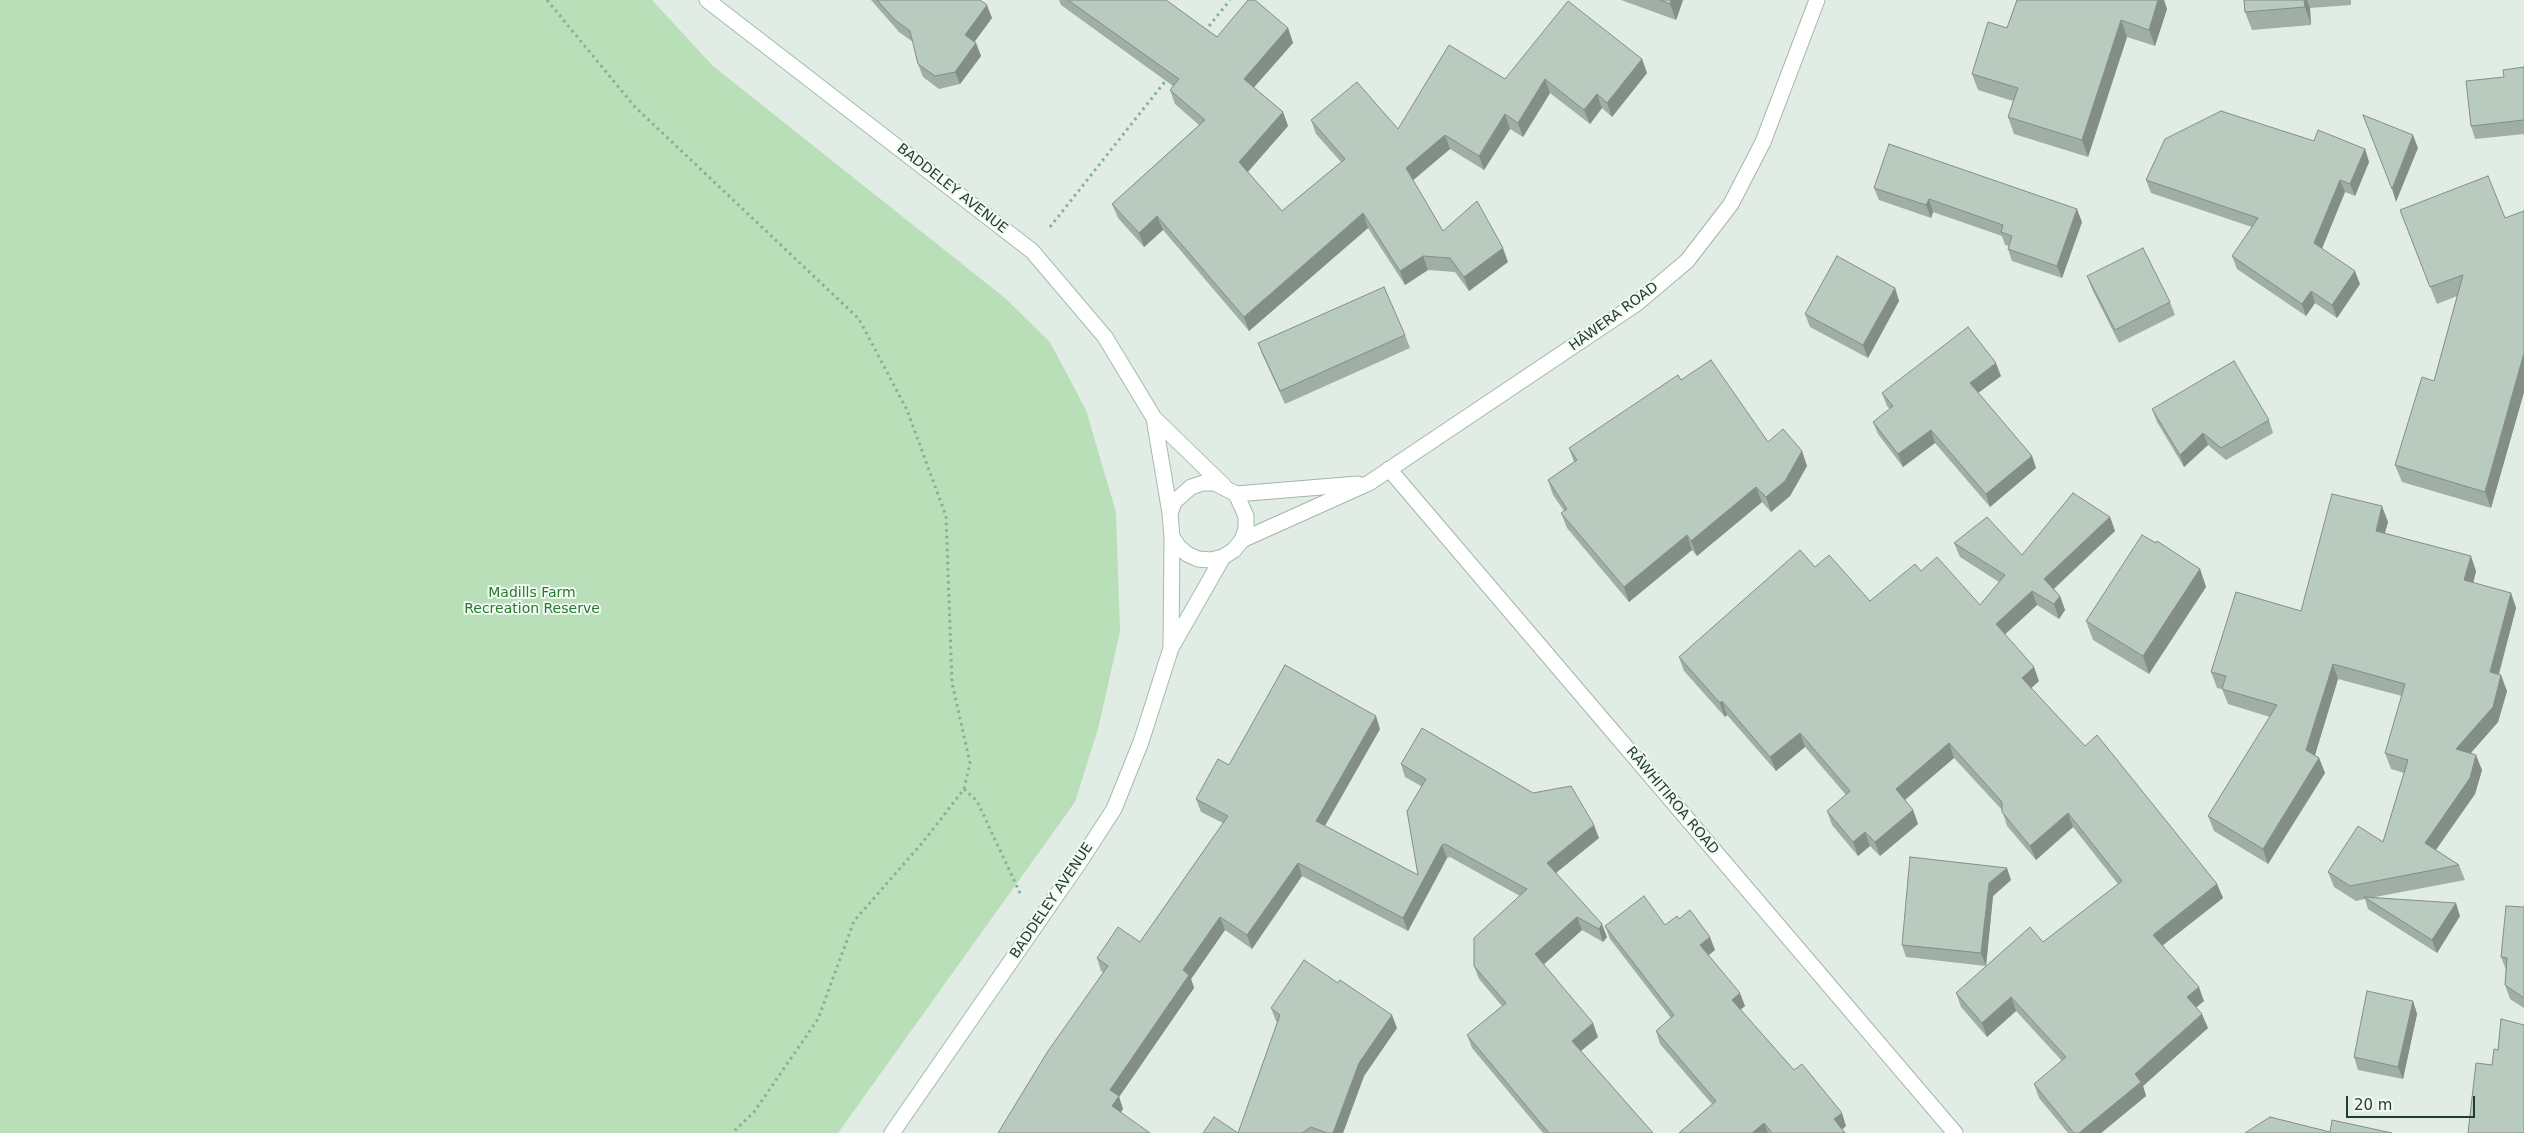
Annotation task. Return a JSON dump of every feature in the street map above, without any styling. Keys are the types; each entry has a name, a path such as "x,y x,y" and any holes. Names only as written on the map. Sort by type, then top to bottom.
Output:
{"street":[{"name":"BADDELEY AVENUE","path":"707,0 1032,251 1105,337 1154,418 1231,491"},
{"name":"HĀWERA ROAD","path":"1242,540 1369,483 1636,304 1686,261 1730,204 1764,142 1817,0"},
{"name":"BADDELEY AVENUE","path":"1154,418 1170,514"},
{"name":"RĀWHITIROA ROAD","path":"1389,469 1955,1133"},
{"path":"1231,491 1246,516 1246,529 1242,540 1234,550 1223,557 1211,560 1198,559 1187,554 1178,546 1172,536 1170,514 1174,502 1192,487 1203,483 1215,483 1231,491 1369,483"},
{"name":"BADDELEY AVENUE","path":"1171,648 1172,536"},
{"name":"BADDELEY AVENUE","path":"892,1133 1036,926 1114,809 1141,742 1171,648 1223,557"}],"path":[{"path":"547,0 635,107 859,319 907,410 946,516 952,683 970,762 964,788 922,842 854,921 818,1019 754,1112 732,1133"},
{"path":"1199,39 1230,0"},
{"path":"1032,251 1168,78"},
{"path":"964,788 977,801 1036,926"}],"green space":[{"name":"Madills Farm Recreation Reserve","path":"0,0 652,0 713,66 1005,298 1050,342 1086,410 1116,512 1120,632 1098,729 1075,802 838,1133 0,1133"}],"building":[{"path":"877,0 980,0 987,5 965,35 976,43 955,72 935,76 918,64 910,31 894,19"},
{"path":"1068,0 1166,0 1217,37 1248,0 1255,0 1288,28 1244,79 1283,112 1239,162 1282,211 1345,159 1311,120 1357,82 1398,129 1449,45 1505,79 1568,1 1642,59 1607,103 1597,94 1584,110 1545,79 1518,123 1505,114 1479,156 1445,135 1406,168 1443,231 1477,201 1503,248 1464,277 1450,258 1423,256 1400,271 1363,213 1244,317 1157,216 1139,233 1112,204 1205,120 1170,90 1179,79"},
{"path":"1660,0 1671,0 1670,4"},
{"path":"2017,0 2158,0 2149,30 2121,20 2082,140 2008,117 2018,88 1972,74 1988,22 2007,28"},
{"path":"2244,0 2304,0 2305,7 2245,12"},
{"path":"2524,67 2524,120 2471,126 2466,81 2504,77 2503,70"},
{"path":"2221,111 2314,141 2318,130 2365,149 2350,184 2340,180 2314,243 2355,271 2332,305 2311,291 2302,304 2232,256 2258,218 2146,180 2165,139"},
{"path":"2363,115 2413,135 2392,189"},
{"path":"1889,144 2077,209 2057,266 2008,249 2012,236 2001,232 2003,225 1929,199 1926,205 1874,188"},
{"path":"2488,176 2505,218 2524,211 2524,353 2485,492 2395,465 2422,377 2434,381 2463,275 2430,287 2400,210"},
{"path":"2143,248 2170,302 2115,330 2087,276"},
{"path":"1837,256 1895,288 1863,345 1805,314"},
{"path":"1384,287 1405,335 1280,391 1258,343"},
{"path":"1968,327 1996,363 1970,383 2032,456 1986,494 1931,430 1898,454 1873,422 1893,406 1882,393"},
{"path":"1711,360 1768,442 1783,429 1802,451 1785,481 1766,497 1756,487 1691,541 1687,535 1624,587 1561,513 1567,509 1548,480 1577,460 1569,448 1678,375 1681,380"},
{"path":"2234,361 2269,420 2221,448 2203,433 2180,455 2152,409"},
{"path":"2073,493 2110,517 2044,579 2060,596 2054,604 2032,591 1996,624 2034,667 2022,678 2085,746 2097,735 2217,884 2153,935 2199,987 2187,997 2202,1014 2135,1074 2141,1082 2079,1133 2074,1133 2034,1084 2066,1057 2011,997 1982,1023 1956,993 2030,927 2043,942 2122,881 2068,813 2030,846 2002,812 2002,802 1949,743 1896,789 1913,810 1875,842 1865,832 1853,842 1827,811 1850,791 1800,733 1770,757 1722,701 1720,703 1679,657 1800,550 1815,567 1829,555 1870,601 1915,564 1921,571 1937,557 1980,605 2005,575 1954,543 1987,517 2022,555"},
{"path":"2332,494 2382,506 2376,531 2471,556 2464,580 2511,593 2490,672 2501,675 2493,707 2456,749 2476,755 2470,778 2425,843 2459,865 2350,886 2328,872 2358,826 2383,842 2408,760 2385,753 2405,684 2333,664 2306,750 2319,758 2263,849 2208,816 2277,705 2222,689 2226,676 2211,672 2236,592 2301,611"},
{"path":"2142,535 2156,543 2157,541 2200,569 2143,656 2086,621"},
{"path":"1285,665 1376,716 1316,821 1418,875 1407,811 1426,779 1401,764 1422,728 1533,793 1571,786 1594,825 1547,863 1602,924 1599,929 1577,917 1535,954 1593,1023 1572,1041 1653,1133 1549,1133 1467,1035 1506,1003 1474,966 1474,938 1527,889 1445,844 1442,845 1403,918 1298,863 1247,935 1220,917 1183,970 1189,975 1110,1090 1119,1096 1112,1106 1150,1133 998,1133 1048,1051 1108,966 1097,958 1118,927 1140,942 1228,816 1196,799 1218,759 1229,765"},
{"path":"1910,857 2007,868 1989,883 1981,953 1902,945"},
{"path":"1644,896 1665,925 1677,916 1679,919 1690,910 1710,937 1700,945 1740,993 1732,1000 1794,1070 1802,1064 1842,1113 1834,1119 1845,1133 1772,1133 1764,1123 1752,1133 1679,1133 1716,1101 1656,1031 1674,1015 1605,926"},
{"path":"2364,897 2456,903 2432,940"},
{"path":"2506,906 2524,907 2524,998 2505,985 2507,958 2501,957"},
{"path":"1304,960 1338,983 1340,980 1392,1015 1359,1063 1333,1133 1327,1133 1311,1127 1302,1133 1238,1133 1280,1015 1271,1008"},
{"path":"2367,991 2413,1001 2398,1067 2354,1057"},
{"path":"2501,1019 2524,1025 2524,1133 2468,1133 2476,1063 2492,1065 2494,1049 2498,1050"},
{"path":"1214,1117 1238,1133 1203,1133"},
{"path":"2270,1117 2330,1132 2332,1120 2392,1133 2245,1133"}]}
